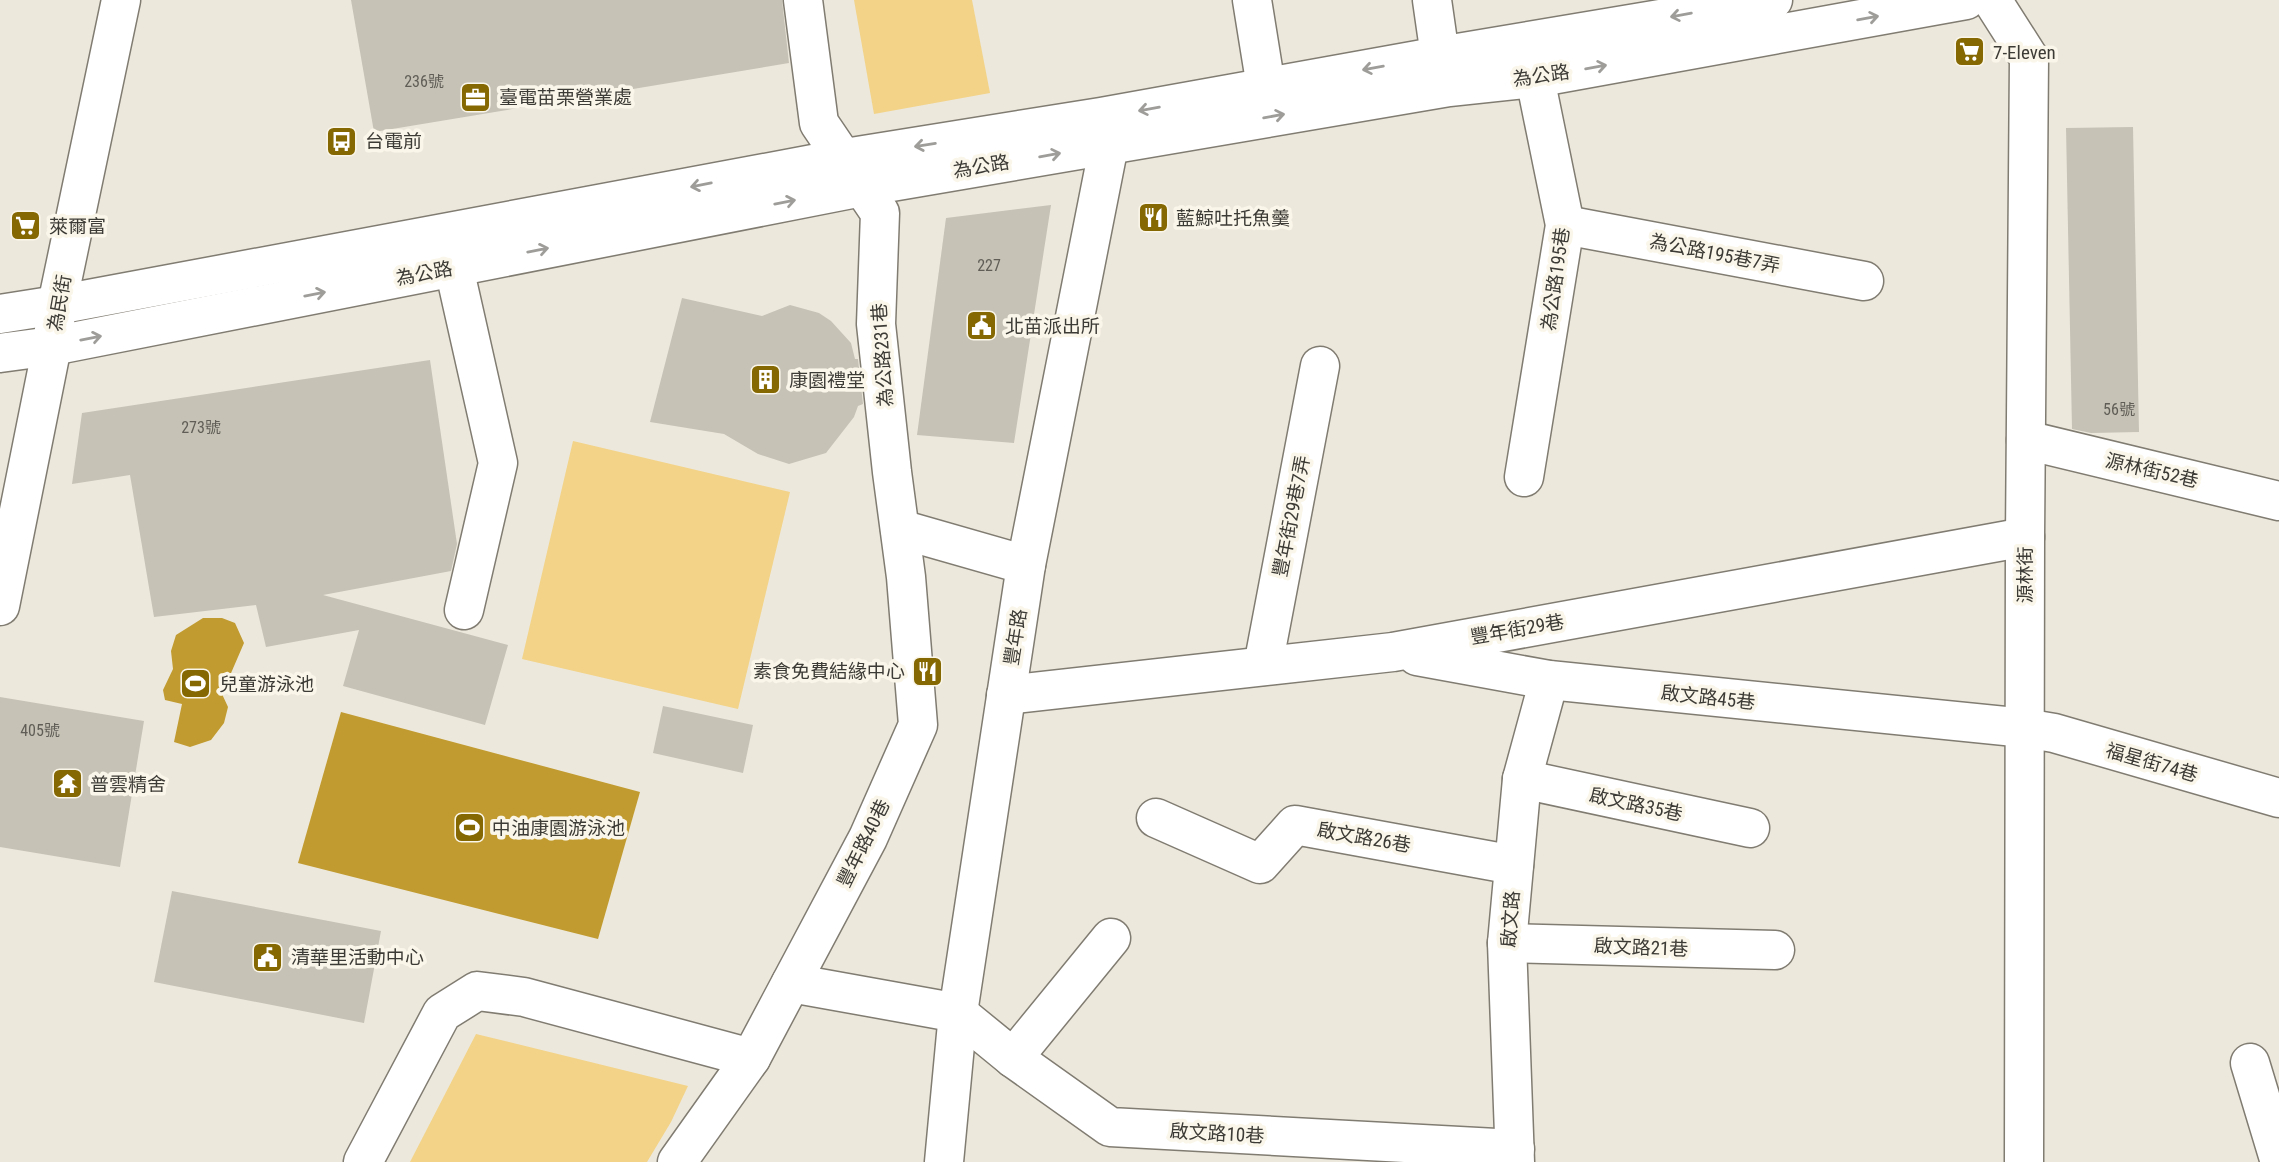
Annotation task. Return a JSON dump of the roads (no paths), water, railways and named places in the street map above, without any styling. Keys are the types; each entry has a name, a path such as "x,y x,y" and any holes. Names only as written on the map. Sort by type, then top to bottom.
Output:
{"street":[{"name":"為民街","path":"0,606 52,345 57,305 121,0"},
{"name":"為公路231巷","path":"803,0 819,123 880,213 876,324 900,529"},
{"path":"1252,0 1266,87"},
{"path":"1432,0 1444,71"},
{"name":"為公路","path":"0,353 52,345 450,250 853,172 1444,71 1522,42 1773,0"},
{"name":"為公路","path":"1105,131 1266,87 1444,71 1535,78 1827,12 1966,0"},
{"name":"源林街","path":"1992,0 2029,58 2024,1162"},
{"name":"為公路195巷","path":"1522,42 1535,78 1566,225 1524,477"},
{"name":"豐年路","path":"944,1162 958,1013 1026,565 1105,131"},
{"name":"為公路195巷7弄","path":"1566,225 1864,281"},
{"name":"為公路","path":"0,314 450,250"},
{"path":"450,250 498,463 464,610"},
{"name":"豐年街29巷7弄","path":"1264,666 1320,366"},
{"name":"源林街52巷","path":"2026,440 2279,501"},
{"path":"900,529 1026,565"},
{"name":"豐年路40巷","path":"677,1162 751,1058 868,838 918,725 900,529"},
{"name":"豐年街29巷","path":"1006,695 1394,652 2025,537"},
{"name":"啟文路45巷","path":"1394,652 1549,680 2025,728"},
{"name":"啟文路","path":"1515,1156 1507,943 1522,779 1549,680"},
{"name":"福星街74巷","path":"2025,728 2053,733 2279,798"},
{"name":"啟文路35巷","path":"1522,779 1750,828"},
{"name":"啟文路26巷","path":"1156,818 1260,864 1295,825 1514,865"},
{"path":"1013,1058 1111,938"},
{"name":"啟文路21巷","path":"1507,943 1774,950"},
{"path":"791,983 958,1013"},
{"path":"363,1162 442,1013 477,991 524,997 751,1058"},
{"name":"啟文路10巷","path":"958,1013 1013,1058 1110,1127 1515,1156"},
{"path":"2250,1063 2279,1159"}],"place":[{"name":"7-Eleven","path":"1970,52"},
{"name":"臺電苗栗營業處","path":"476,97"},
{"name":"台電前","path":"342,141"},
{"name":"藍鯨吐托魚羹","path":"1153,218"},
{"name":"萊爾富","path":"26,226"},
{"name":"北苗派出所","path":"982,326"},
{"name":"康園禮堂","path":"766,380"},
{"name":"素食免費結緣中心","path":"928,671"},
{"name":"兒童游泳池","path":"196,684"},
{"name":"普雲精舍","path":"67,784"},
{"name":"中油康園游泳池","path":"469,828"},
{"name":"清華里活動中心","path":"268,957"}]}
